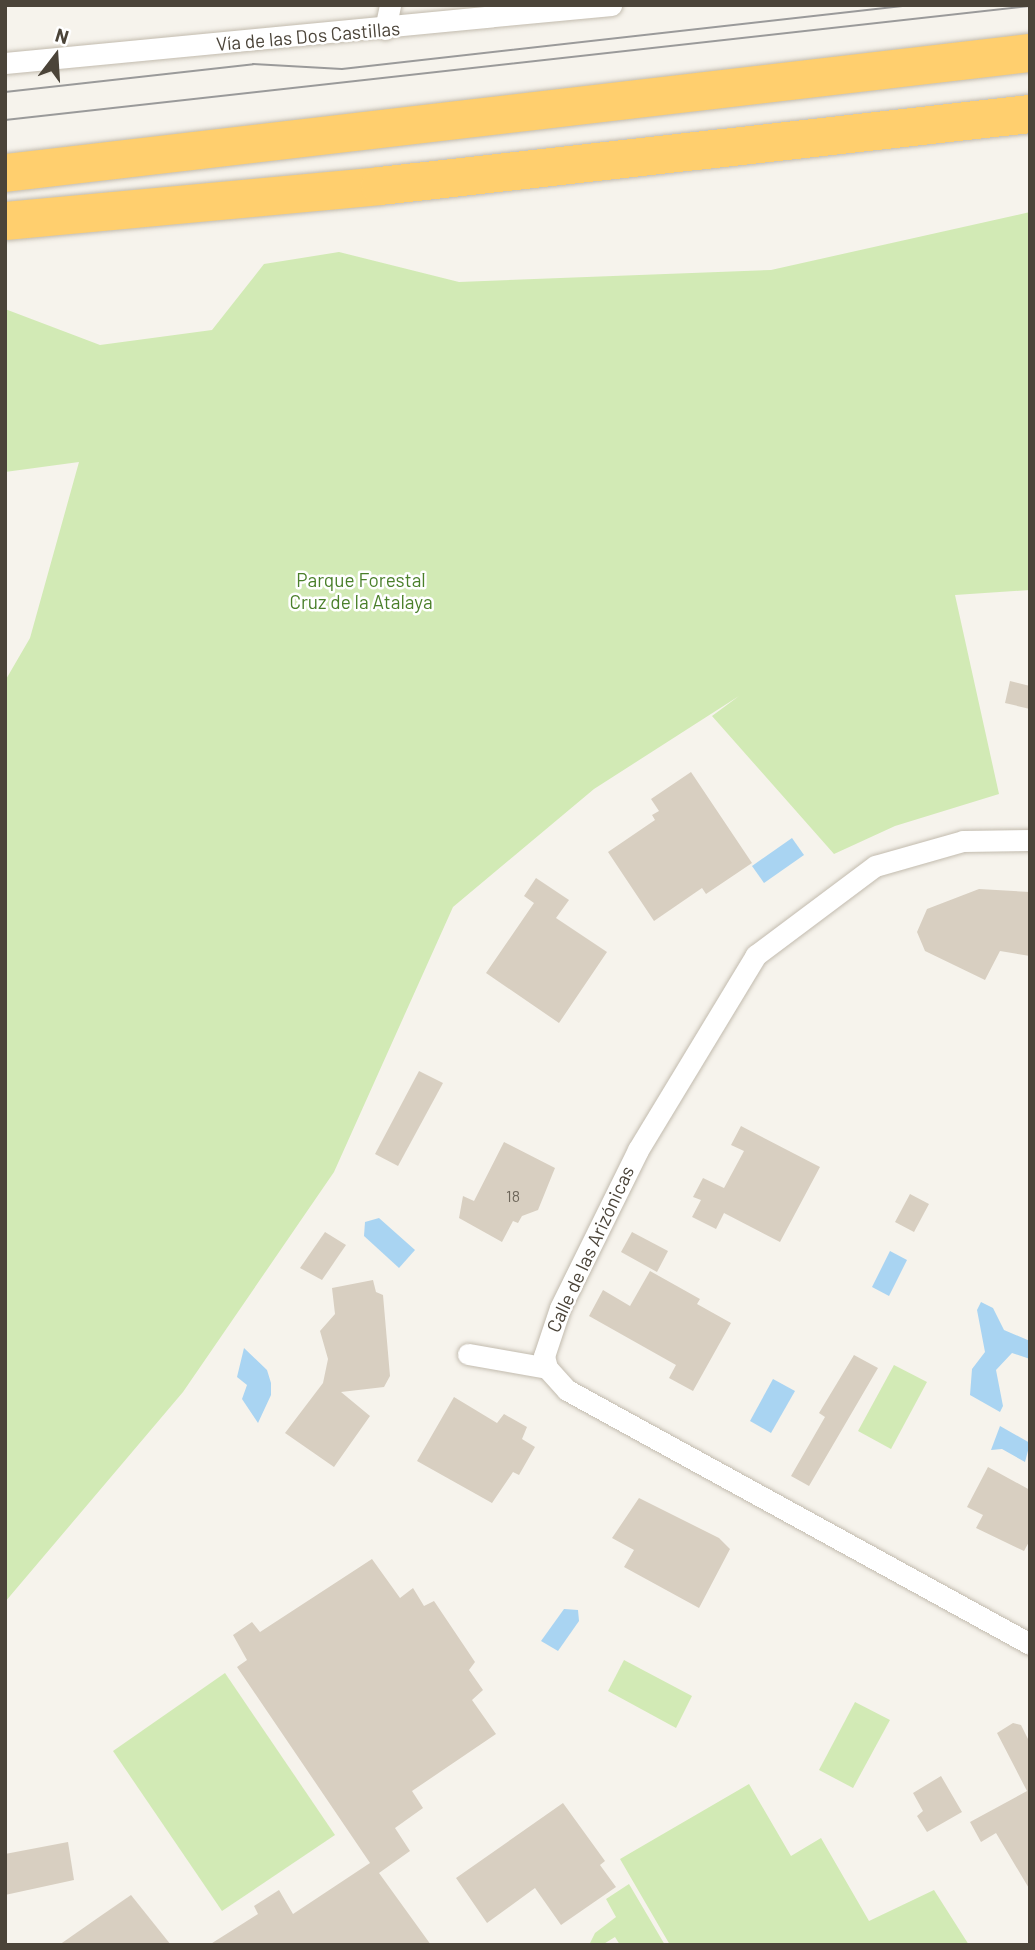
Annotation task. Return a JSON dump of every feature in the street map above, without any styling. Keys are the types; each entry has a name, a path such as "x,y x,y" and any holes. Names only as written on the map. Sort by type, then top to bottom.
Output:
{"highway":[{"path":"5,173 420,122 1030,53"},
{"path":"5,221 380,186 1030,114"},
{"path":"5,152 420,122"},
{"path":"5,247 380,186"}],"street":[{"path":"385,29 390,5"},
{"name":"Vía de las Dos Castillas","path":"5,63 385,29 611,5"},
{"name":"Calle de las Arizónicas","path":"547,1368 547,1340 560,1308 632,1162 756,955 875,866 963,841 1030,840"},
{"path":"468,1354 547,1368 567,1390 1030,1644"}],"green space":[{"name":"Parque Forestal Cruz de la Atalaya","path":"1030,212 1030,590 955,595 999,794 895,826 834,854 712,716 739,696 594,789 453,907 334,1172 183,1392 5,1602 5,681 30,638 79,462 5,472 5,309 100,345 212,330 264,264 339,252 459,282 771,270"},
{"path":"894,1365 927,1382 891,1449 858,1431"},
{"path":"624,1660 692,1696 676,1728 608,1691"},
{"path":"225,1673 335,1835 222,1911 113,1751"},
{"path":"855,1702 890,1720 853,1788 819,1770"},
{"path":"749,1784 791,1856 821,1838 869,1921 934,1890 969,1945 670,1945 620,1859"},
{"path":"629,1884 665,1945 620,1945 615,1937 602,1945 589,1945 595,1933 616,1917 606,1899"}],"water":[{"path":"792,838 804,855 764,883 752,866"},
{"path":"379,1218 415,1250 399,1268 364,1236 365,1222"},
{"path":"890,1251 907,1260 889,1296 872,1287"},
{"path":"981,1302 993,1308 1004,1330 1030,1341 1030,1359 1012,1353 996,1370 1003,1406 1000,1412 970,1395 972,1369 985,1352 977,1310"},
{"path":"244,1348 267,1370 271,1383 271,1395 258,1423 242,1399 247,1385 237,1377"},
{"path":"773,1379 795,1391 771,1433 750,1421"},
{"path":"1000,1426 1030,1443 1025,1462 1002,1449 991,1450"},
{"path":"564,1609 578,1610 579,1621 558,1651 541,1641"}],"building":[{"path":"1010,681 1030,686 1030,709 1005,703"},
{"path":"691,772 752,863 706,894 702,888 654,921 608,852 655,820 652,815 659,811 651,799"},
{"path":"536,878 569,900 556,918 607,952 559,1023 486,973 534,903 524,896"},
{"path":"979,889 1030,892 1030,956 1000,951 985,980 925,951 917,932 927,909"},
{"path":"419,1071 443,1083 398,1166 375,1154"},
{"path":"741,1126 820,1167 780,1242 724,1213 716,1229 692,1217 701,1200 693,1197 703,1178 724,1188 744,1151 731,1145"},
{"path":"504,1142 555,1168 538,1210 522,1216 518,1223 513,1221 502,1242 459,1218 463,1196 474,1201"},
{"path":"910,1194 929,1204 914,1232 895,1222"},
{"path":"325,1232 346,1245 322,1280 300,1268"},
{"path":"632,1232 668,1251 657,1272 621,1252"},
{"path":"650,1271 700,1299 697,1304 731,1323 693,1391 669,1378 676,1365 589,1316 603,1290 630,1306"},
{"path":"373,1280 376,1292 383,1295 390,1376 384,1387 341,1392 370,1416 334,1467 285,1433 323,1383 328,1359 320,1331 335,1314 332,1288"},
{"path":"854,1355 878,1368 809,1486 791,1476 825,1417 819,1413"},
{"path":"454,1397 497,1423 504,1414 527,1427 522,1439 535,1447 519,1475 513,1472 492,1503 417,1461"},
{"path":"988,1467 1030,1490 1030,1540 1024,1551 976,1528 983,1515 967,1507"},
{"path":"639,1498 719,1538 730,1549 699,1608 624,1567 634,1550 612,1538"},
{"path":"372,1559 400,1598 413,1588 424,1606 434,1601 475,1662 469,1670 483,1690 472,1700 496,1734 412,1791 423,1808 395,1828 410,1851 379,1873 431,1945 209,1945 258,1914 254,1906 279,1890 293,1914 370,1863 237,1667 247,1660 233,1635 252,1622 260,1632"},
{"path":"1013,1723 1021,1725 1030,1743 1030,1890 996,1833 981,1842 970,1822 1027,1791 997,1733"},
{"path":"941,1776 962,1812 927,1832 917,1816 923,1811 913,1793"},
{"path":"563,1803 605,1861 600,1865 616,1887 561,1925 535,1888 487,1923 456,1878"},
{"path":"68,1842 74,1880 5,1895 5,1854"},
{"path":"131,1895 171,1945 59,1945 102,1915"}],"tram line":[{"path":"5,92 253,64 342,69 911,5"},
{"path":"5,120 1030,6"}]}
